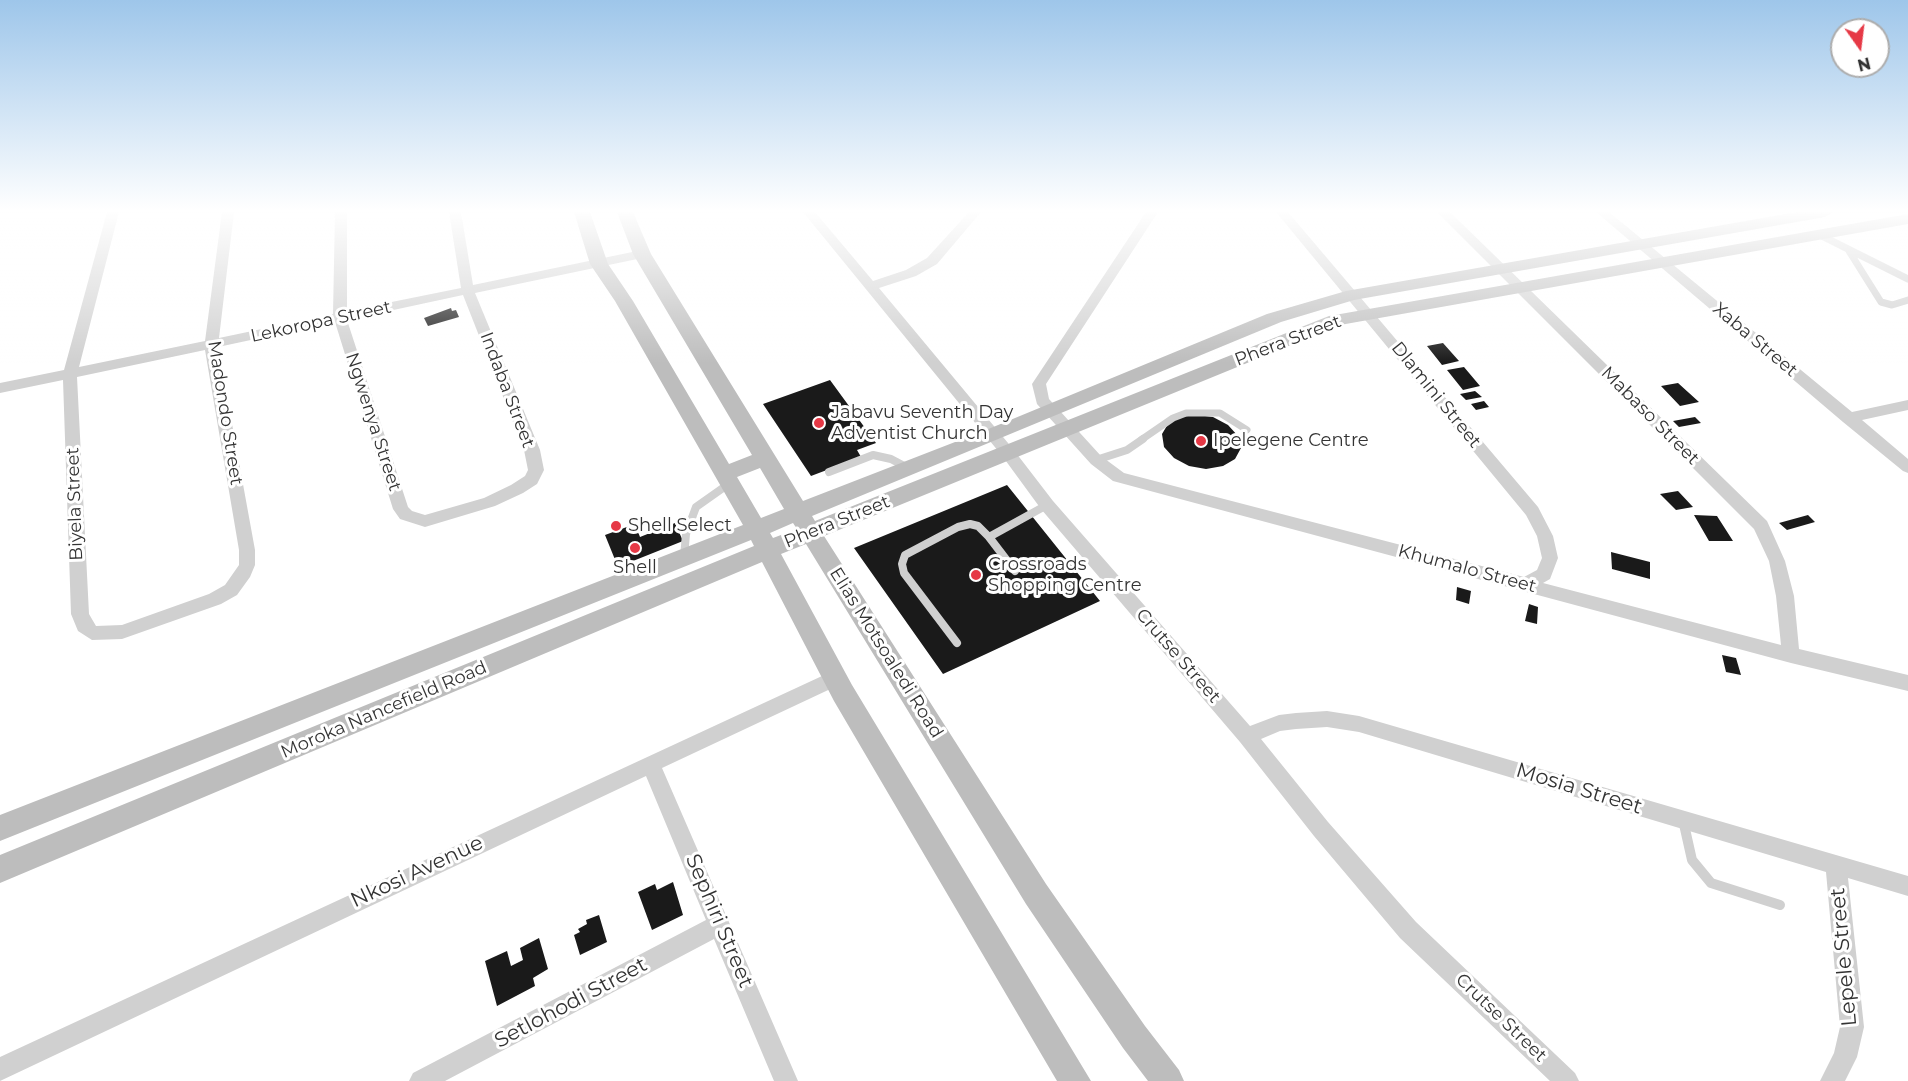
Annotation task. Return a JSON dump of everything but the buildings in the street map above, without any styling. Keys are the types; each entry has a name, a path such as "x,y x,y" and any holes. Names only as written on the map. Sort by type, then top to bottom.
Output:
{"main road":[{"name":"Elias Motsoaledi Road","path":"647,262 764,459 1036,894 1134,1037 1168,1081"},
{"name":"Phera Street","path":"805,522 908,468 1274,318 1352,295 1539,262"},
{"name":"Phera Street","path":"762,539 1071,429 1336,320 1666,262"},
{"path":"599,264 624,301 762,539 835,678 1075,1081"},
{"path":"727,479 764,459"},
{"name":"Moroka Nancefield Road","path":"0,828 684,557 762,539"},
{"name":"Moroka Nancefield Road","path":"0,869 618,612 762,539"},
{"path":"607,587 618,612"}],"street":[{"name":"Biyela Street","path":"100,262 70,374 80,614 84,626 92,633 122,632 215,599 231,590 242,577"},
{"name":"Madondo Street","path":"222,262 211,344 247,550 247,565 242,577"},
{"name":"Ngwenya Street","path":"341,262 340,318 397,497 406,515 414,519"},
{"name":"Indaba Street","path":"414,519 425,521 489,502 518,489 531,480 536,470 532,450 468,292 463,262"},
{"name":"Lekoropa Street","path":"0,388 606,262"},
{"name":"Crutse Street","path":"850,262 1008,453 1047,505 1247,736 1321,829 1408,930 1567,1081"},
{"path":"870,287 911,273 928,262"},
{"name":"Khumalo Street","path":"1119,262 1039,384 1042,400 1053,409 1096,460 1131,482 1791,655 1908,683"},
{"name":"Dlamini Street","path":"1325,262 1540,524 1550,558 1544,574 1525,585"},
{"name":"Mabaso Street","path":"1493,262 1761,525 1778,561 1785,596 1791,655"},
{"name":"Xaba Street","path":"1663,263 1908,467"},
{"path":"1848,418 1908,405"},
{"name":"Nkosi Avenue","path":"0,1069 835,678"},
{"name":"Mosia Street","path":"1247,736 1280,723 1296,721 1327,719 1359,724 1908,886"},
{"name":"Sephiri Street","path":"650,763 786,1081"},
{"name":"Lepele Street","path":"1832,1081 1845,1057 1852,1027 1836,866"},
{"name":"Setlohodi Street","path":"421,1081 720,924"}],"lane":[{"path":"1855,262 1877,299 1892,305 1908,300"},
{"path":"1873,262 1908,279"},
{"path":"1096,460 1127,450 1173,418 1186,413 1220,413 1247,430"},
{"path":"829,472 873,455 891,459 908,468"},
{"path":"684,557 686,534 696,507 727,479"},
{"path":"989,537 1047,505"},
{"path":"957,643 904,573 902,564 905,555 958,527 970,524 978,526 989,537 1015,570"},
{"path":"1683,820 1692,860 1711,883 1780,905"}],"place":[{"name":"Jabavu Seventh Day Adventist Church","path":"819,423"},
{"name":"Ipelegene Centre","path":"1201,441"},
{"name":"Shell Select","path":"616,526"},
{"name":"Shell","path":"635,548"},
{"name":"Crossroads Shopping Centre","path":"976,575"}]}
